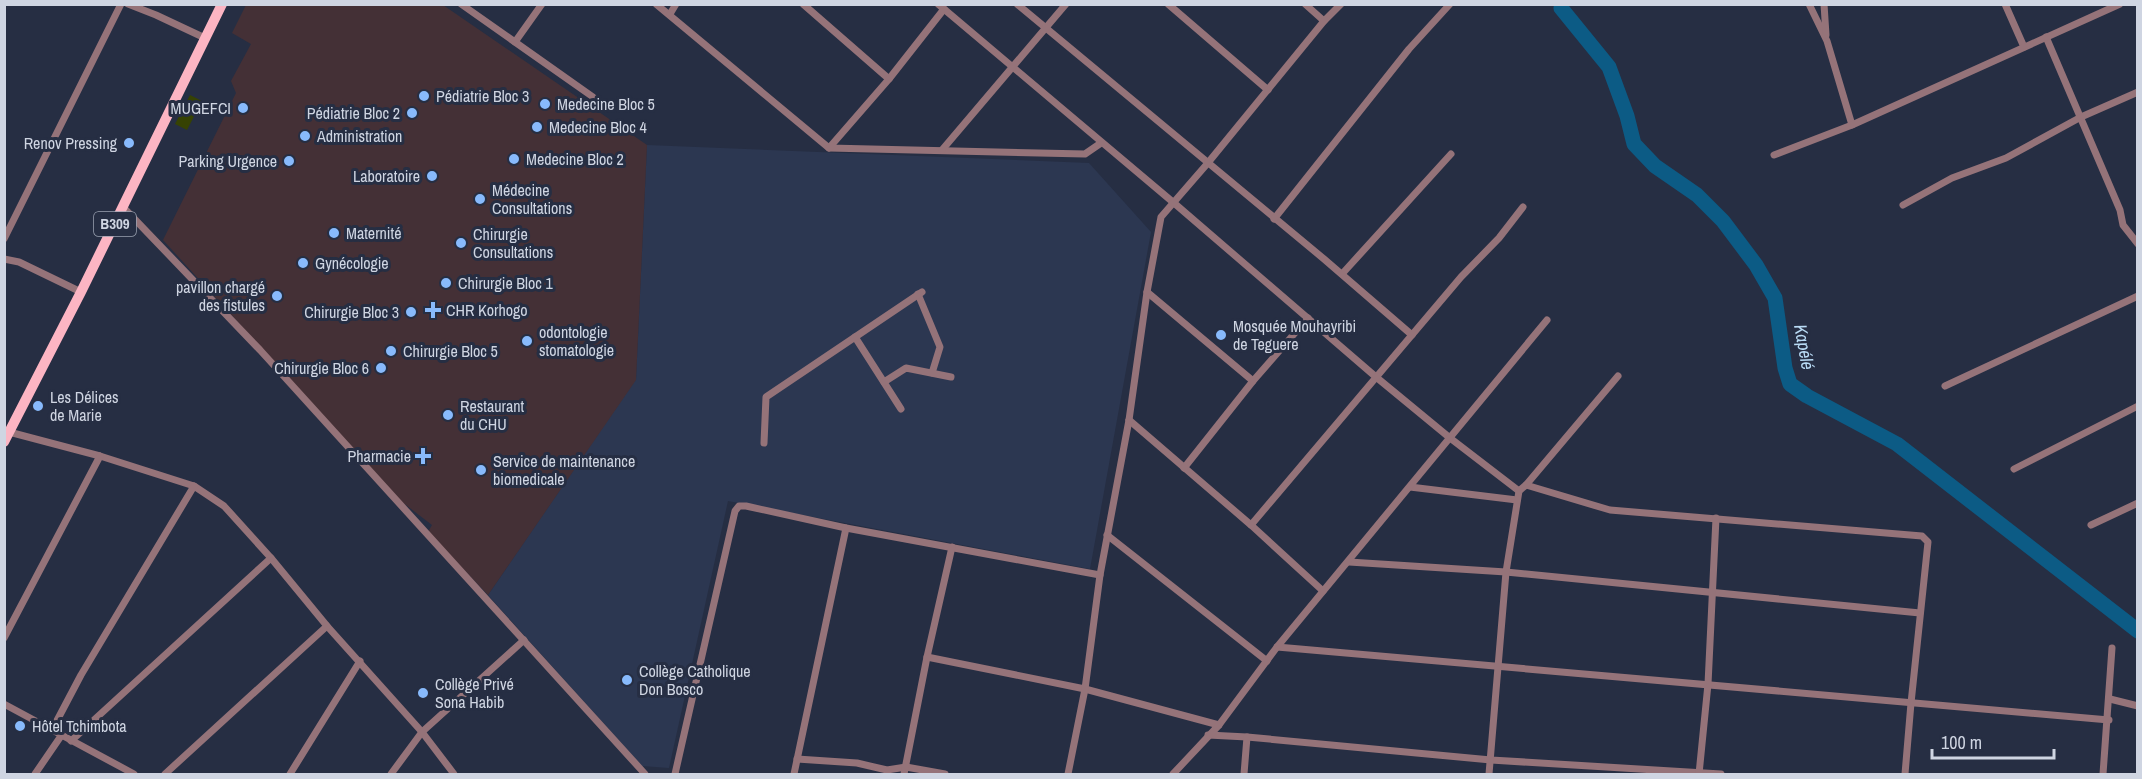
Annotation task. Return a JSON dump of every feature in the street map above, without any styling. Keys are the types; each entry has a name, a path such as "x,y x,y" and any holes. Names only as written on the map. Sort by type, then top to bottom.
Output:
{"main road":[{"name":"B309","path":"7,437 222,4"}],"street":[{"path":"4,238 121,4"},
{"path":"128,4 205,39"},
{"path":"461,4 593,97"},
{"path":"515,42 542,4"},
{"path":"656,4 829,148 1085,154 1101,143"},
{"path":"670,14 676,4"},
{"path":"803,4 889,79"},
{"path":"1017,4 1412,335"},
{"path":"942,150 1066,4"},
{"path":"1167,4 1268,90"},
{"path":"1305,4 1324,21"},
{"path":"1068,774 1085,689 1100,575 1129,420 1147,292 1161,217 1324,21 1341,4"},
{"path":"1274,219 1409,49 1450,4"},
{"path":"1809,4 1827,41 1852,125"},
{"path":"1824,4 1827,41"},
{"path":"2005,4 2024,47"},
{"path":"1774,155 1852,125 2046,37 2104,7 2120,4"},
{"path":"829,148 889,79 941,7 1450,438 1519,491"},
{"path":"2046,37 2120,210 2123,225 2138,244"},
{"path":"1903,206 1952,178 2006,158 2081,117 2138,93"},
{"path":"1342,274 1451,154"},
{"path":"123,207 260,350 645,774"},
{"path":"1251,525 1461,277 1499,238 1523,207"},
{"path":"4,258 20,262 81,292"},
{"path":"1147,292 1253,381"},
{"path":"764,443 766,397 920,293 940,347 932,373"},
{"path":"1945,386 2138,296"},
{"path":"1184,468 1253,381 1308,318"},
{"path":"1173,774 1219,726 1277,647 1547,320"},
{"path":"855,337 901,409"},
{"path":"884,382 906,368 951,377"},
{"path":"1489,774 1506,572 1519,491 1527,485 1618,376"},
{"path":"2014,469 2138,406"},
{"path":"1129,420 1251,525 1323,591"},
{"path":"7,437 100,456 194,486 224,506 422,732 454,774"},
{"path":"4,638 100,456"},
{"path":"1527,485 1610,510 1922,536 1928,542 1905,774"},
{"path":"52,730 81,675 194,486"},
{"path":"1410,487 1518,500"},
{"path":"2091,525 2138,503"},
{"path":"675,774 737,508 746,506 846,528 1100,575"},
{"path":"1699,773 1708,684 1716,518"},
{"path":"794,774 846,528"},
{"path":"1107,535 1267,661"},
{"path":"905,771 927,657 952,548"},
{"path":"71,741 271,558"},
{"path":"1349,562 1506,572 1920,613"},
{"path":"165,774 327,626"},
{"path":"391,774 422,732 524,640"},
{"path":"1277,647 2109,720"},
{"path":"2103,774 2109,720 2112,648"},
{"path":"927,657 1085,689 1219,726"},
{"path":"290,774 360,661"},
{"path":"2110,699 2138,705"},
{"path":"4,704 134,774"},
{"path":"1208,735 1491,760 1721,774"},
{"path":"35,774 61,736"},
{"path":"1244,774 1247,737"},
{"path":"797,759 857,763 887,770 945,774"}],"shaded area":[{"name":"CHR Korhogo","path":"246,5 443,5 647,145 636,380 488,595 428,532 432,525 402,502 163,240 236,93 231,81 251,44 232,33"},
{"path":"647,145 1089,163 1151,232 1090,569 728,501 669,768 642,766 488,595 636,379"}],"green space":[{"path":"190,95 202,101 187,130 175,124"}],"waterway":[{"name":"Kapélé","path":"1562,4 1561,8 1609,67 1627,116 1634,144 1655,166 1697,195 1723,221 1756,265 1775,298 1785,368 1790,384 1807,396 1897,444 2138,631"}],"place":[{"name":"Pédiatrie Bloc 3","path":"424,96"},
{"name":"Medecine Bloc 5","path":"545,104"},
{"name":"MUGEFCI","path":"243,108"},
{"name":"Pédiatrie Bloc 2","path":"412,113"},
{"name":"Medecine Bloc 4","path":"537,127"},
{"name":"Administration","path":"305,136"},
{"name":"Renov Pressing","path":"129,143"},
{"name":"Medecine Bloc 2","path":"514,159"},
{"name":"Parking Urgence","path":"289,161"},
{"name":"Laboratoire","path":"432,176"},
{"name":"Médecine Consultations","path":"480,199"},
{"name":"Maternité","path":"334,233"},
{"name":"Chirurgie Consultations","path":"461,243"},
{"name":"Gynécologie","path":"303,263"},
{"name":"Chirurgie Bloc 1","path":"446,283"},
{"name":"pavillon chargé des fistules","path":"277,296"},
{"name":"CHR Korhogo","path":"433,310"},
{"name":"Chirurgie Bloc 3","path":"411,312"},
{"name":"Mosquée Mouhayribi de Teguere","path":"1221,335"},
{"name":"odontologie stomatologie","path":"527,341"},
{"name":"Chirurgie Bloc 5","path":"391,351"},
{"name":"Chirurgie Bloc 6","path":"381,368"},
{"name":"Les Délices de Marie","path":"38,406"},
{"name":"Restaurant du CHU","path":"448,415"},
{"name":"Pharmacie","path":"423,456"},
{"name":"Service de maintenance biomedicale","path":"481,470"},
{"name":"Collège Catholique Don Bosco","path":"627,680"},
{"name":"Collège Privé Sona Habib","path":"423,693"},
{"name":"Hôtel Tchimbota","path":"20,726"}]}
